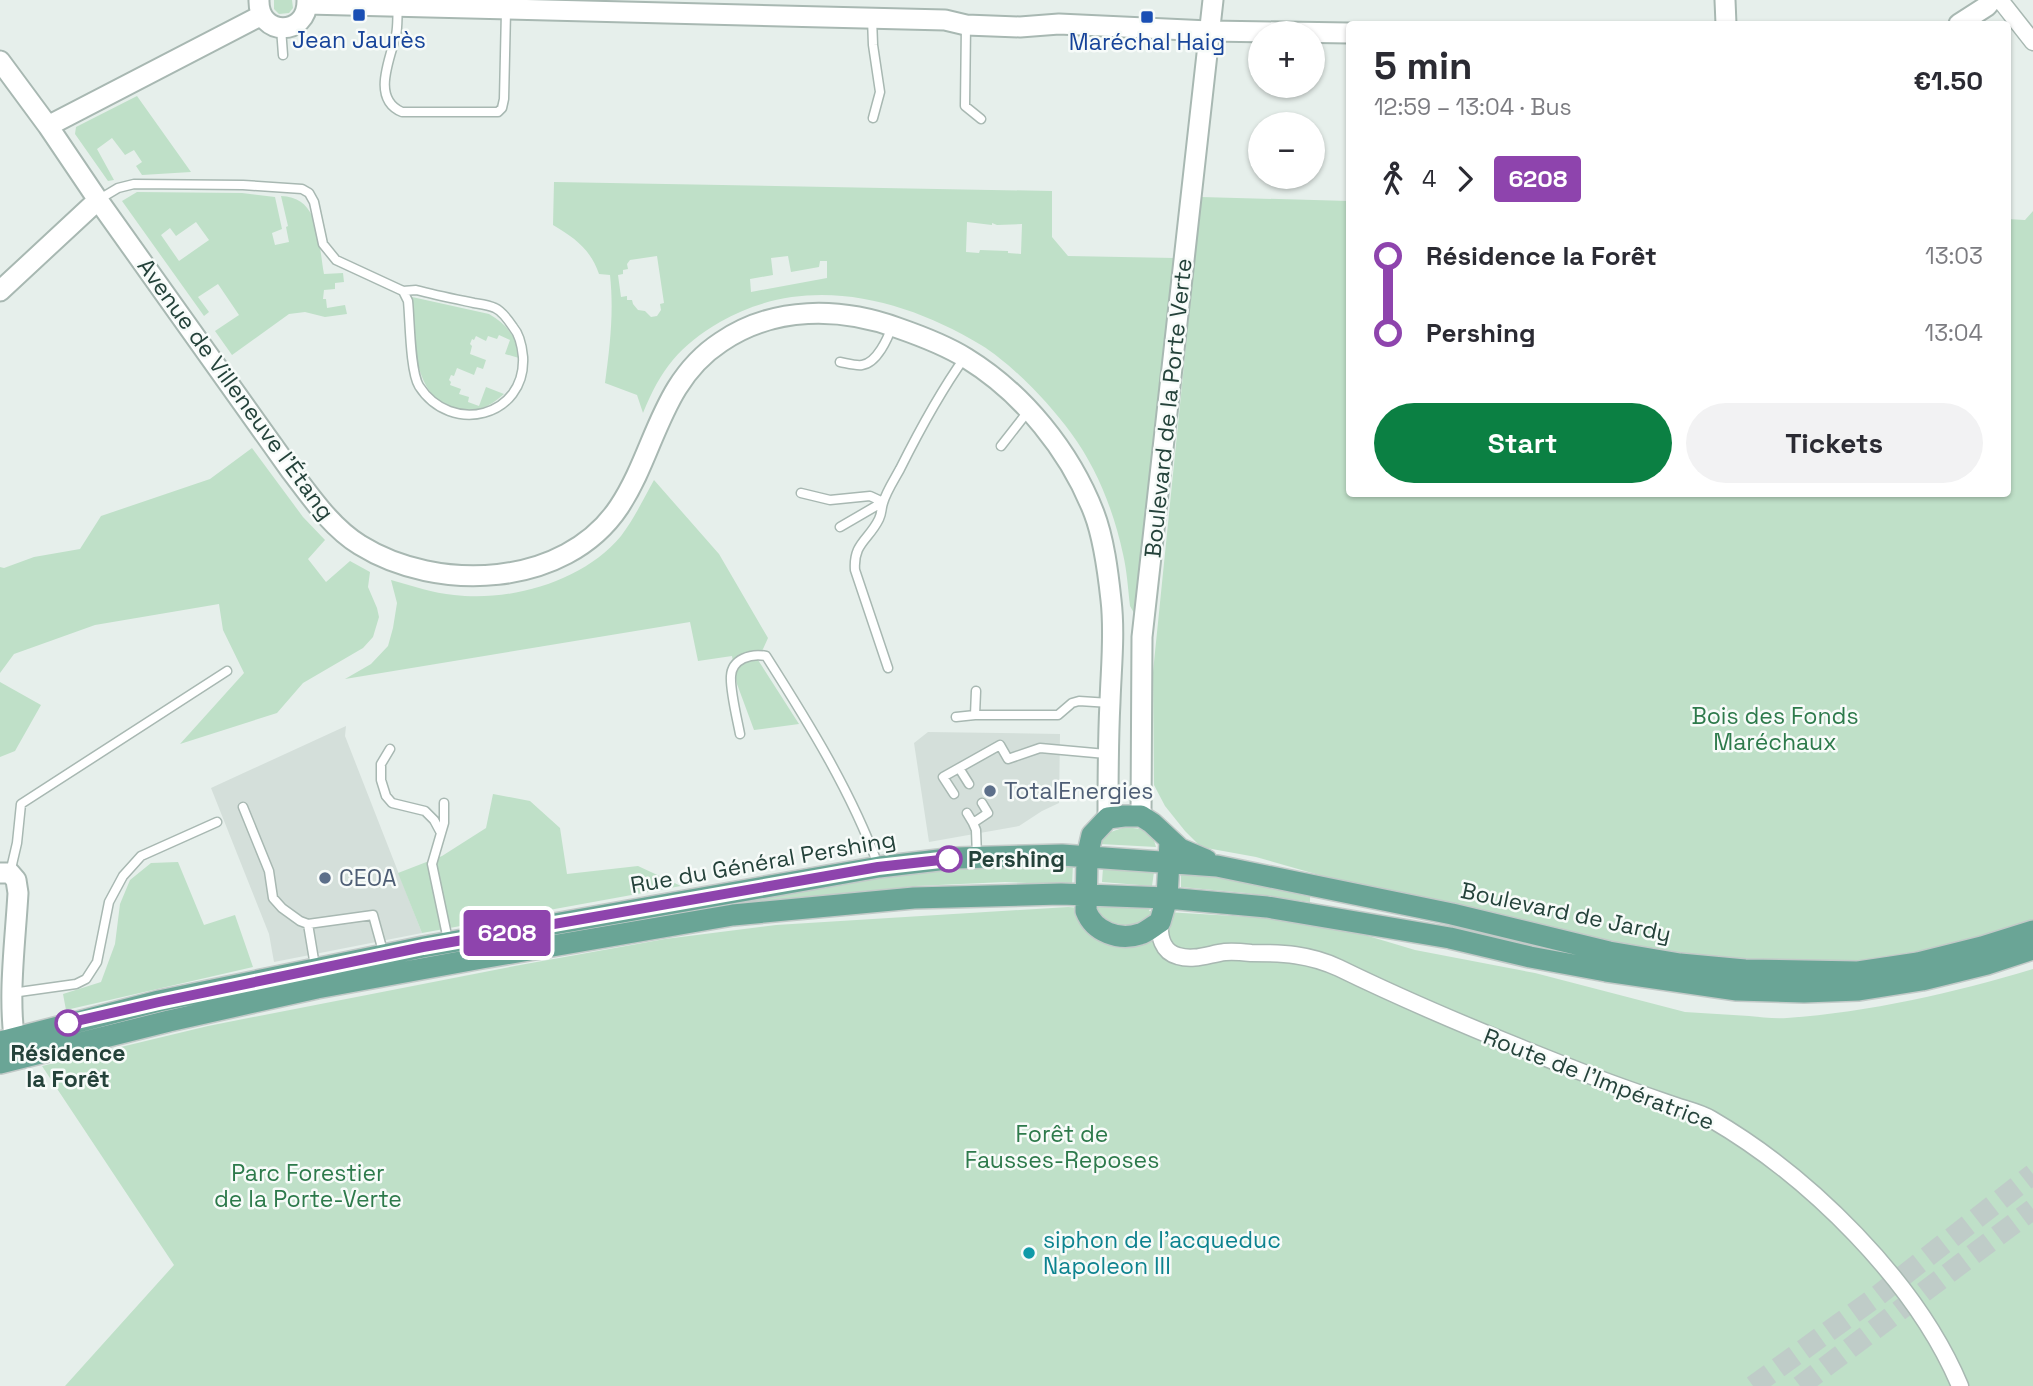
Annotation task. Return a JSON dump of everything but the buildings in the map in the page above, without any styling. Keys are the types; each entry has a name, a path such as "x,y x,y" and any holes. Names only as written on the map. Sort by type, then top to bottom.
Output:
{"main road":[{"path":"1087,857 1170,852 1167,898 1160,922 1140,934 1121,937 1103,931 1089,919 1086,911 1087,857 1092,835 1108,818 1140,816"},
{"name":"Boulevard de Jardy","path":"1140,816 1152,823 1170,852 1180,849 1217,866 1452,914 1609,952 1680,964 1745,970 1858,972 1919,963 2033,931"},
{"name":"Rue du Général Pershing","path":"8,1050 169,1021 317,988 451,953 878,867 956,858 1014,855 1087,857"},
{"name":"Rue du Général Pershing","path":"8,1050 77,1021 384,956 451,953 733,915 914,898 1049,893 1086,895"},
{"name":"Boulevard de Jardy","path":"1086,895 1167,898 1267,907 1450,938 1606,971 1737,990 1859,990 1922,980 2033,949"}],"street":[{"name":"Boulevard de la Porte Verte","path":"1140,816 1142,637 1213,0"},
{"path":"1726,0 1726,21"},
{"path":"1963,21 1992,0"},
{"path":"2000,0 2033,42"},
{"path":"48,126 261,8 273,26 281,28 296,24 306,12 307,2 506,9 617,7 945,20 966,25 1020,27 1059,24 1209,31 1346,33"},
{"name":"Avenue de Villeneuve l'Étang","path":"0,61 291,471 323,512 358,544 409,566 447,574 491,576 531,568 579,547 602,528 618,508 665,407 685,374 723,340 772,318 801,313 858,316 932,340 990,374 1029,410 1061,451 1095,515 1112,601 1108,818"},
{"path":"0,291 98,200"},
{"path":"5,873 16,880 18,894 8,1050"},
{"name":"Route de l'Impératrice","path":"1160,922 1164,947 1176,956 1196,958 1225,952 1293,953 1313,959 1498,1040 1709,1118 1781,1166 1850,1229 1896,1280 1925,1321 1947,1356 1960,1386"}],"lane":[{"path":"398,6 397,31 384,84 387,100 394,109 402,112 498,113 504,99 506,9"},
{"path":"872,18 880,92 873,118"},
{"path":"966,25 965,106 981,119"},
{"path":"281,28 283,55"},
{"path":"98,200 118,188 134,184 243,185 302,189 309,193 314,202 323,244 336,260 403,291 416,290 495,308 517,332 522,346 523,366 520,381 512,395 499,406 469,416 442,409 430,398 418,385 414,373 408,301 403,291"},
{"path":"840,362 862,366 866,364 884,346 892,326"},
{"path":"888,667 855,570 854,558 858,548 875,528 883,502 949,379 965,357"},
{"path":"1001,446 1029,410"},
{"path":"801,493 830,500 870,496 883,502"},
{"path":"840,527 883,502"},
{"path":"740,734 731,677 733,667 744,658 755,654 766,656 801,711 855,811 878,867"},
{"path":"5,873 17,843 21,804 227,671"},
{"path":"975,715 976,691"},
{"path":"956,717 1058,715 1072,703 1079,701 1110,702"},
{"path":"954,794 943,777 1000,745 1008,759 1040,748 1109,754"},
{"path":"390,749 381,764 380,780 386,796 392,803 425,811 441,833"},
{"path":"959,768 969,784"},
{"path":"444,803 444,823 432,864 451,953"},
{"path":"973,823 988,813 982,803"},
{"path":"243,807 269,871 272,898 282,908 308,924 373,915 384,956"},
{"path":"967,813 976,831 977,857"},
{"path":"12,993 76,984 86,979 97,962 109,902 123,876 141,856 217,822"},
{"path":"308,924 316,969"}],"shaded area":[{"path":"346,726 345,736 422,933 274,962 269,934 211,788"},
{"name":"TotalEnergies","path":"928,732 1060,734 1059,803 1019,826 929,842 914,743"}],"green space":[{"path":"274,0 292,0 293,8 289,13 279,14 274,9"},
{"path":"137,96 191,172 142,175 136,166 142,162 134,150 125,155 112,138 97,149 114,180 108,181 75,134 76,127"},
{"path":"554,182 1052,191 1052,237 1068,256 1175,258 1134,613 1130,606 1124,560 1115,522 1089,461 1052,409 993,353 950,328 886,304 852,297 819,295 785,298 752,307 720,322 693,340 664,371 643,413 637,395 605,383 610,342 610,275 599,274 592,258 581,245 553,225","holes":["967,222 1022,224 1021,254 1008,251 966,252","657,256 664,303 660,304 661,310 657,316 651,317 645,311 638,310 632,300 627,300 627,296 621,297 618,275 628,269 630,260","788,256 791,272 819,267 820,261 827,261 827,278 751,292 750,279 773,275 771,258"]},
{"path":"137,192 242,193 275,197 282,229 272,233 275,245 289,242 281,196 294,198 304,204 311,213 324,274 343,273 344,282 335,283 335,289 324,290 323,299 326,299 327,308 345,305 347,314 325,317 305,312 289,314 232,355 215,331 239,315 218,284 198,297 209,312 204,316 122,201","holes":["196,222 209,240 179,261 161,235 170,228 176,236"]},
{"name":"Bois des Fonds Maréchaux","path":"1201,197 1346,201 1346,497 2011,497 2011,219 2025,220 2033,211 2033,922 1917,954 1857,964 1680,958 1414,902 1256,857 1201,847 1165,806 1154,785 1153,672"},
{"path":"412,297 489,314 506,327 516,344 519,358 505,354 510,340 499,335 497,339 488,336 486,341 476,336 470,344 470,354 486,360 483,369 477,367 474,375 457,368 449,380 450,385 461,389 459,394 469,397 468,402 479,406 486,387 504,394 483,408 465,411 443,403 431,393 418,364"},
{"path":"252,448 303,517 325,540 308,559 326,582 350,561 370,572 368,587 379,617 373,637 363,648 303,683 277,713 180,744 244,673 223,630 219,604 95,625 14,654 0,673 0,567 34,557 80,549 101,516 210,479"},
{"path":"654,480 719,554 768,638 758,660 799,724 754,730 737,684 732,656 698,661 690,622 345,679 371,664 388,646 397,603 391,580 438,593 476,596 499,595 545,585 567,576 606,552 626,529"},
{"path":"0,682 41,705 15,751 0,757"},
{"path":"493,794 530,801 560,828 567,874 638,866 681,886 422,933 398,873 442,856 486,828"},
{"path":"1125,827 1141,829 1153,837 1156,847 1100,844 1108,833"},
{"path":"178,862 204,925 235,915 253,967 66,1010 63,994 101,982 115,944 120,904 130,880 151,863"},
{"path":"1024,862 1073,863 1072,885 1005,882 916,886 792,899 476,949 475,942 896,872"},
{"path":"1103,868 1154,872 1152,886 1102,882"},
{"path":"1181,873 1247,882 1310,897 1310,902 1181,887"},
{"name":"Forêt de Fausses-Reposes","path":"1096,902 1151,906 1149,911 1318,921 1415,950 1535,973 1685,1012 1777,1018 1818,1015 1911,1000 2033,969 2033,1386 65,1386 174,1265 42,1066 208,1026 665,939 776,925 1068,907 1095,909"}],"tunnel":[{"path":"1753,1386 1876,1297 2033,1174"},
{"path":"1800,1386 2033,1209"}],"bus line":[{"name":"6208","path":"68,1023 423,947 878,867 949,859"}],"place":[{"name":"Jean Jaurès","path":"359,15"},
{"name":"Maréchal Haig","path":"1147,17"},
{"name":"TotalEnergies","path":"990,791"},
{"name":"Pershing","path":"949,859"},
{"name":"CEOA","path":"325,878"},
{"name":"Résidence la Forêt","path":"68,1023"},
{"name":"siphon de l'acqueduc Napoleon III","path":"1029,1253"}],"park label":[{"name":"Parc Forestier de la Porte-Verte","path":"308,1186"}]}
